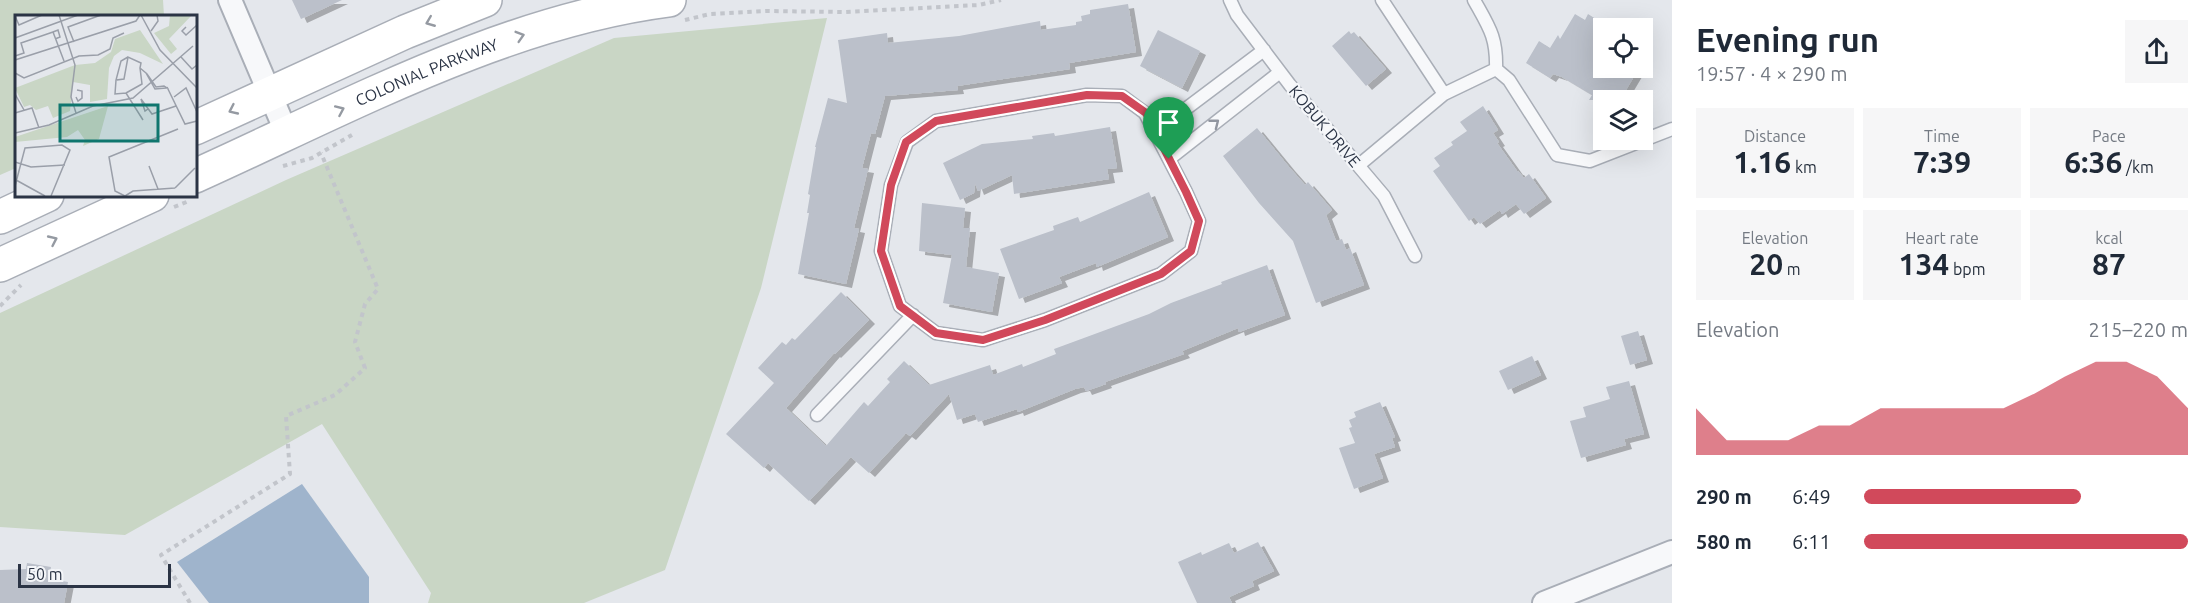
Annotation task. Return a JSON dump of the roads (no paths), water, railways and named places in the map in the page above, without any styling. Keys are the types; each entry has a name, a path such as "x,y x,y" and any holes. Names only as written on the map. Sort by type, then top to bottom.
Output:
{"street":[{"path":"230,0 268,94 287,134"},
{"path":"196,128 405,32 485,0"},
{"name":"COLONIAL PARKWAY","path":"196,186 287,134 399,83 493,44 565,21 643,3 675,11"},
{"path":"0,216 45,196"},
{"path":"11,274 158,203"},
{"path":"1544,603 1672,552"}],"lane":[{"name":"KOBUK DRIVE","path":"1230,0 1237,15 1280,72 1384,196 1414,256"},
{"path":"1382,0 1444,94"},
{"path":"1474,0 1493,34 1496,69 1509,80 1557,155 1590,161 1672,129"},
{"path":"1155,132 1264,50"},
{"path":"1359,165 1444,94 1496,69"},
{"path":"1169,159 1280,72"},
{"path":"1087,95 1122,96 1146,113 1155,132 1199,221 1191,251 1161,274 1045,320 983,340 936,333 900,306 881,251 891,185 906,142 936,121 1087,95"},
{"path":"817,415 913,315"}],"water":[{"path":"302,484 369,577 369,603 209,603 177,562"}]}
